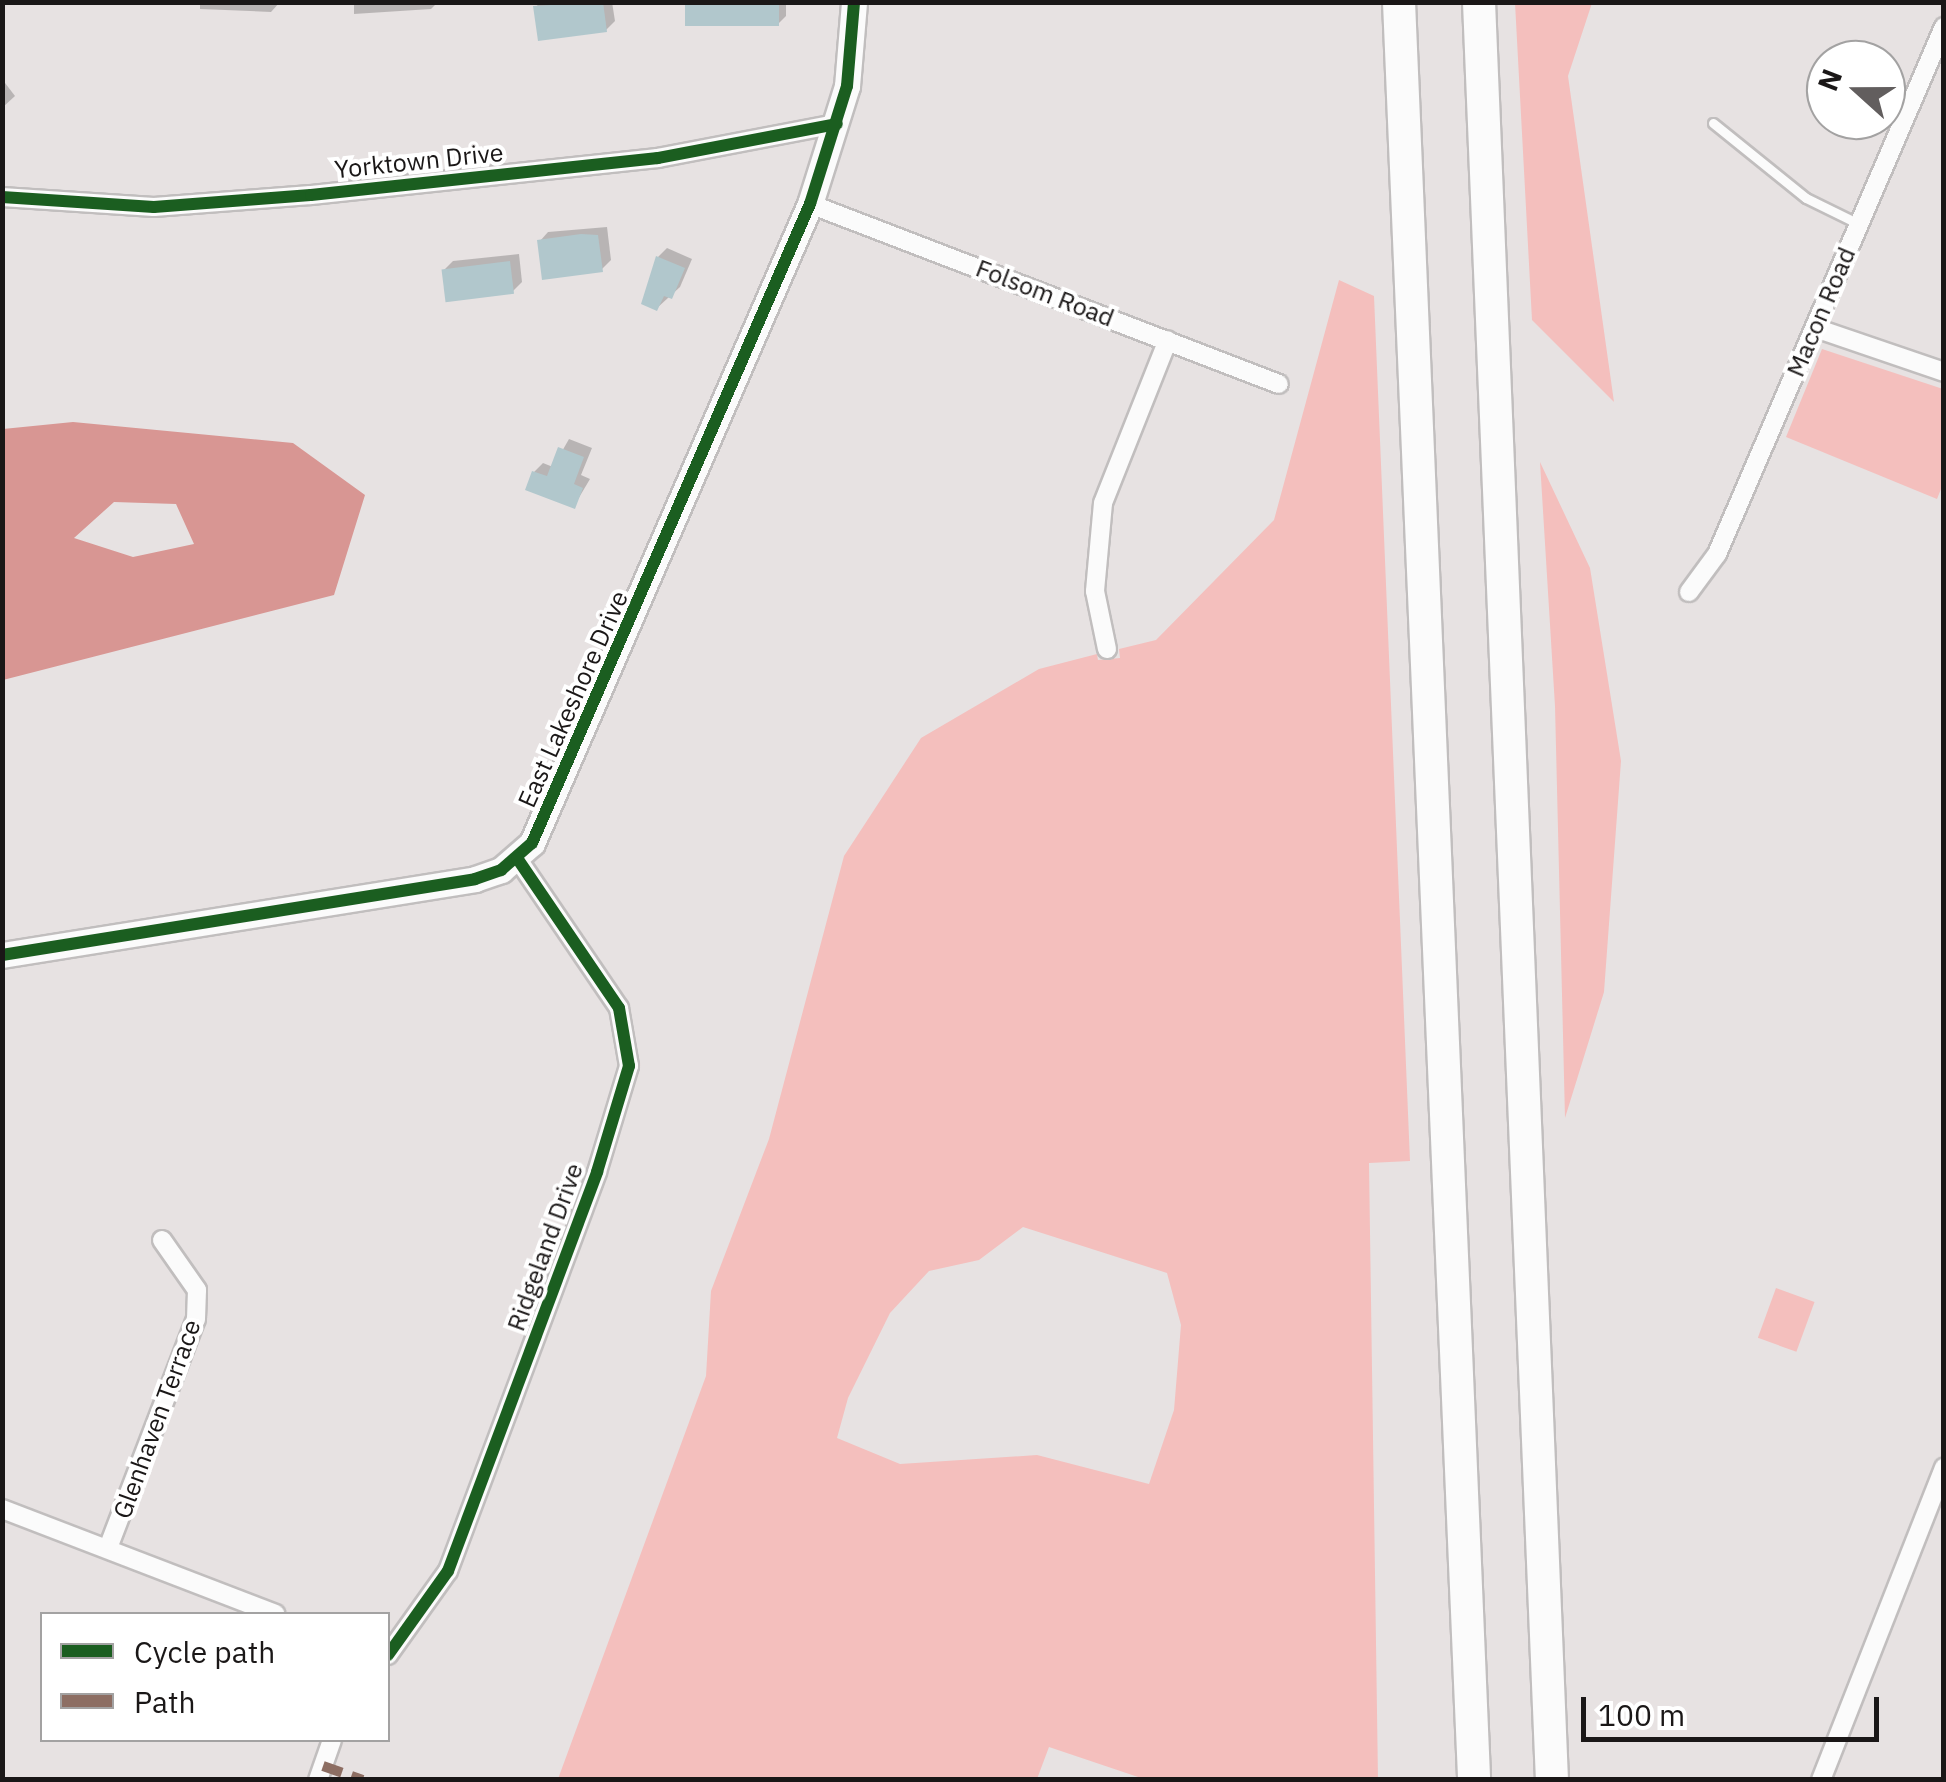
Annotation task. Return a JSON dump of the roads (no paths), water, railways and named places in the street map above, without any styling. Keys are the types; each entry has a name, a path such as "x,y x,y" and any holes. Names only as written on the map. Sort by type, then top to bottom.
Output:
{"highway":[{"path":"1399,2 1474,1780"},
{"path":"1478,2 1552,1780"}],"street":[{"name":"East Lakeshore Drive","path":"2,955 475,879 517,858 551,812 810,204 837,124 854,2"},
{"name":"Macon Road","path":"1689,592 1717,554 1944,27"},
{"name":"Yorktown Drive","path":"2,198 154,207 311,195 658,158 837,124"},
{"name":"Folsom Road","path":"810,204 1279,384"},
{"path":"1815,328 1944,372"},
{"path":"1107,649 1095,591 1103,503 1168,340"},
{"name":"Ridgeland Drive","path":"390,1652 448,1571 597,1172 629,1066 619,1008 517,858"},
{"name":"Glenhaven Terrace","path":"108,1548 199,1304 197,1290 162,1240"},
{"path":"1821,1780 1944,1467"},
{"path":"2,1510 271,1612"},
{"path":"318,1780 331,1742"}],"lane":[{"path":"1713,123 1806,198 1860,224"}]}
